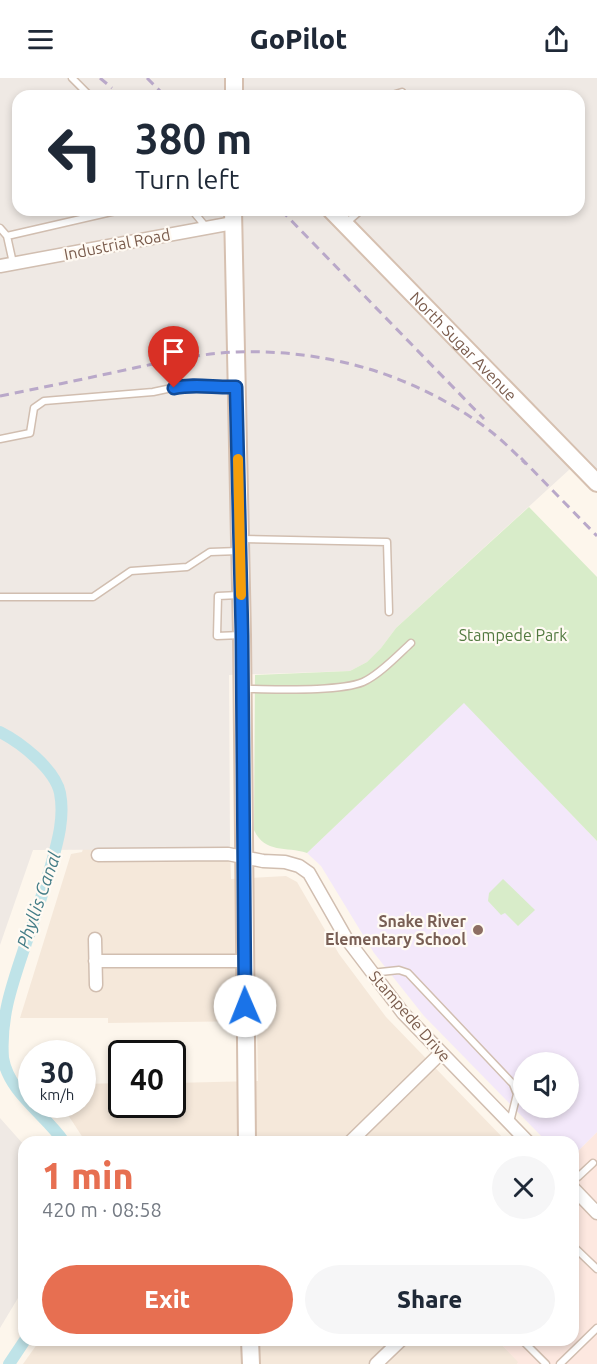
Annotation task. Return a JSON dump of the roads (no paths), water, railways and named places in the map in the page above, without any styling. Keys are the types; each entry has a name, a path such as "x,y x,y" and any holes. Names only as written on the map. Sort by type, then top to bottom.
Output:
{"street":[{"name":"Industrial Road","path":"0,266 206,228 233,216"},
{"path":"233,216 242,635 247,1136"},
{"name":"North Sugar Avenue","path":"337,216 597,483"},
{"name":"Stampede Drive","path":"98,855 228,854 299,866 309,873 346,938 403,1013 522,1136"},
{"path":"95,939 96,985"},
{"path":"95,962 244,961"},
{"path":"356,1136 441,1053"},
{"path":"579,1194 597,1213"},
{"path":"250,1346 251,1364"},
{"path":"376,1364 395,1346"}],"lane":[{"path":"72,78 84,90"},
{"path":"7,237 95,216"},
{"path":"197,216 206,228"},
{"path":"345,224 354,216"},
{"path":"0,228 7,237 13,264"},
{"path":"0,439 30,433 34,408 44,401 153,392 181,386 236,387"},
{"path":"0,597 93,597 131,571 187,567 210,552 240,545 387,542 389,612"},
{"path":"241,595 218,596 217,636 242,635"},
{"path":"242,689 340,686 363,682 411,643"},
{"path":"371,973 399,970 408,974 513,1084 517,1094 510,1123"},
{"path":"579,1176 593,1162"},
{"path":"579,1252 597,1269"},
{"path":"579,1346 597,1328"},
{"path":"528,1346 546,1364"},
{"path":"560,1364 578,1346"}],"waterway":[{"name":"Phyllis Canal","path":"0,732 36,757 51,775 60,793 62,812 58,841 12,985 3,1028 3,1058 12,1082 59,1136"},
{"name":"Phyllis Canal","path":"9,1364 21,1346"}],"railway":[{"path":"100,78 112,88"},
{"path":"147,78 159,90"},
{"path":"287,216 484,419"},
{"path":"0,396 198,356 237,352 304,355 370,369 432,394 489,430 526,464"},
{"path":"521,458 597,536"}],"place":[{"name":"Snake River Elementary School","path":"478,930"}],"park label":[{"name":"Stampede Park","path":"513,635"}]}
